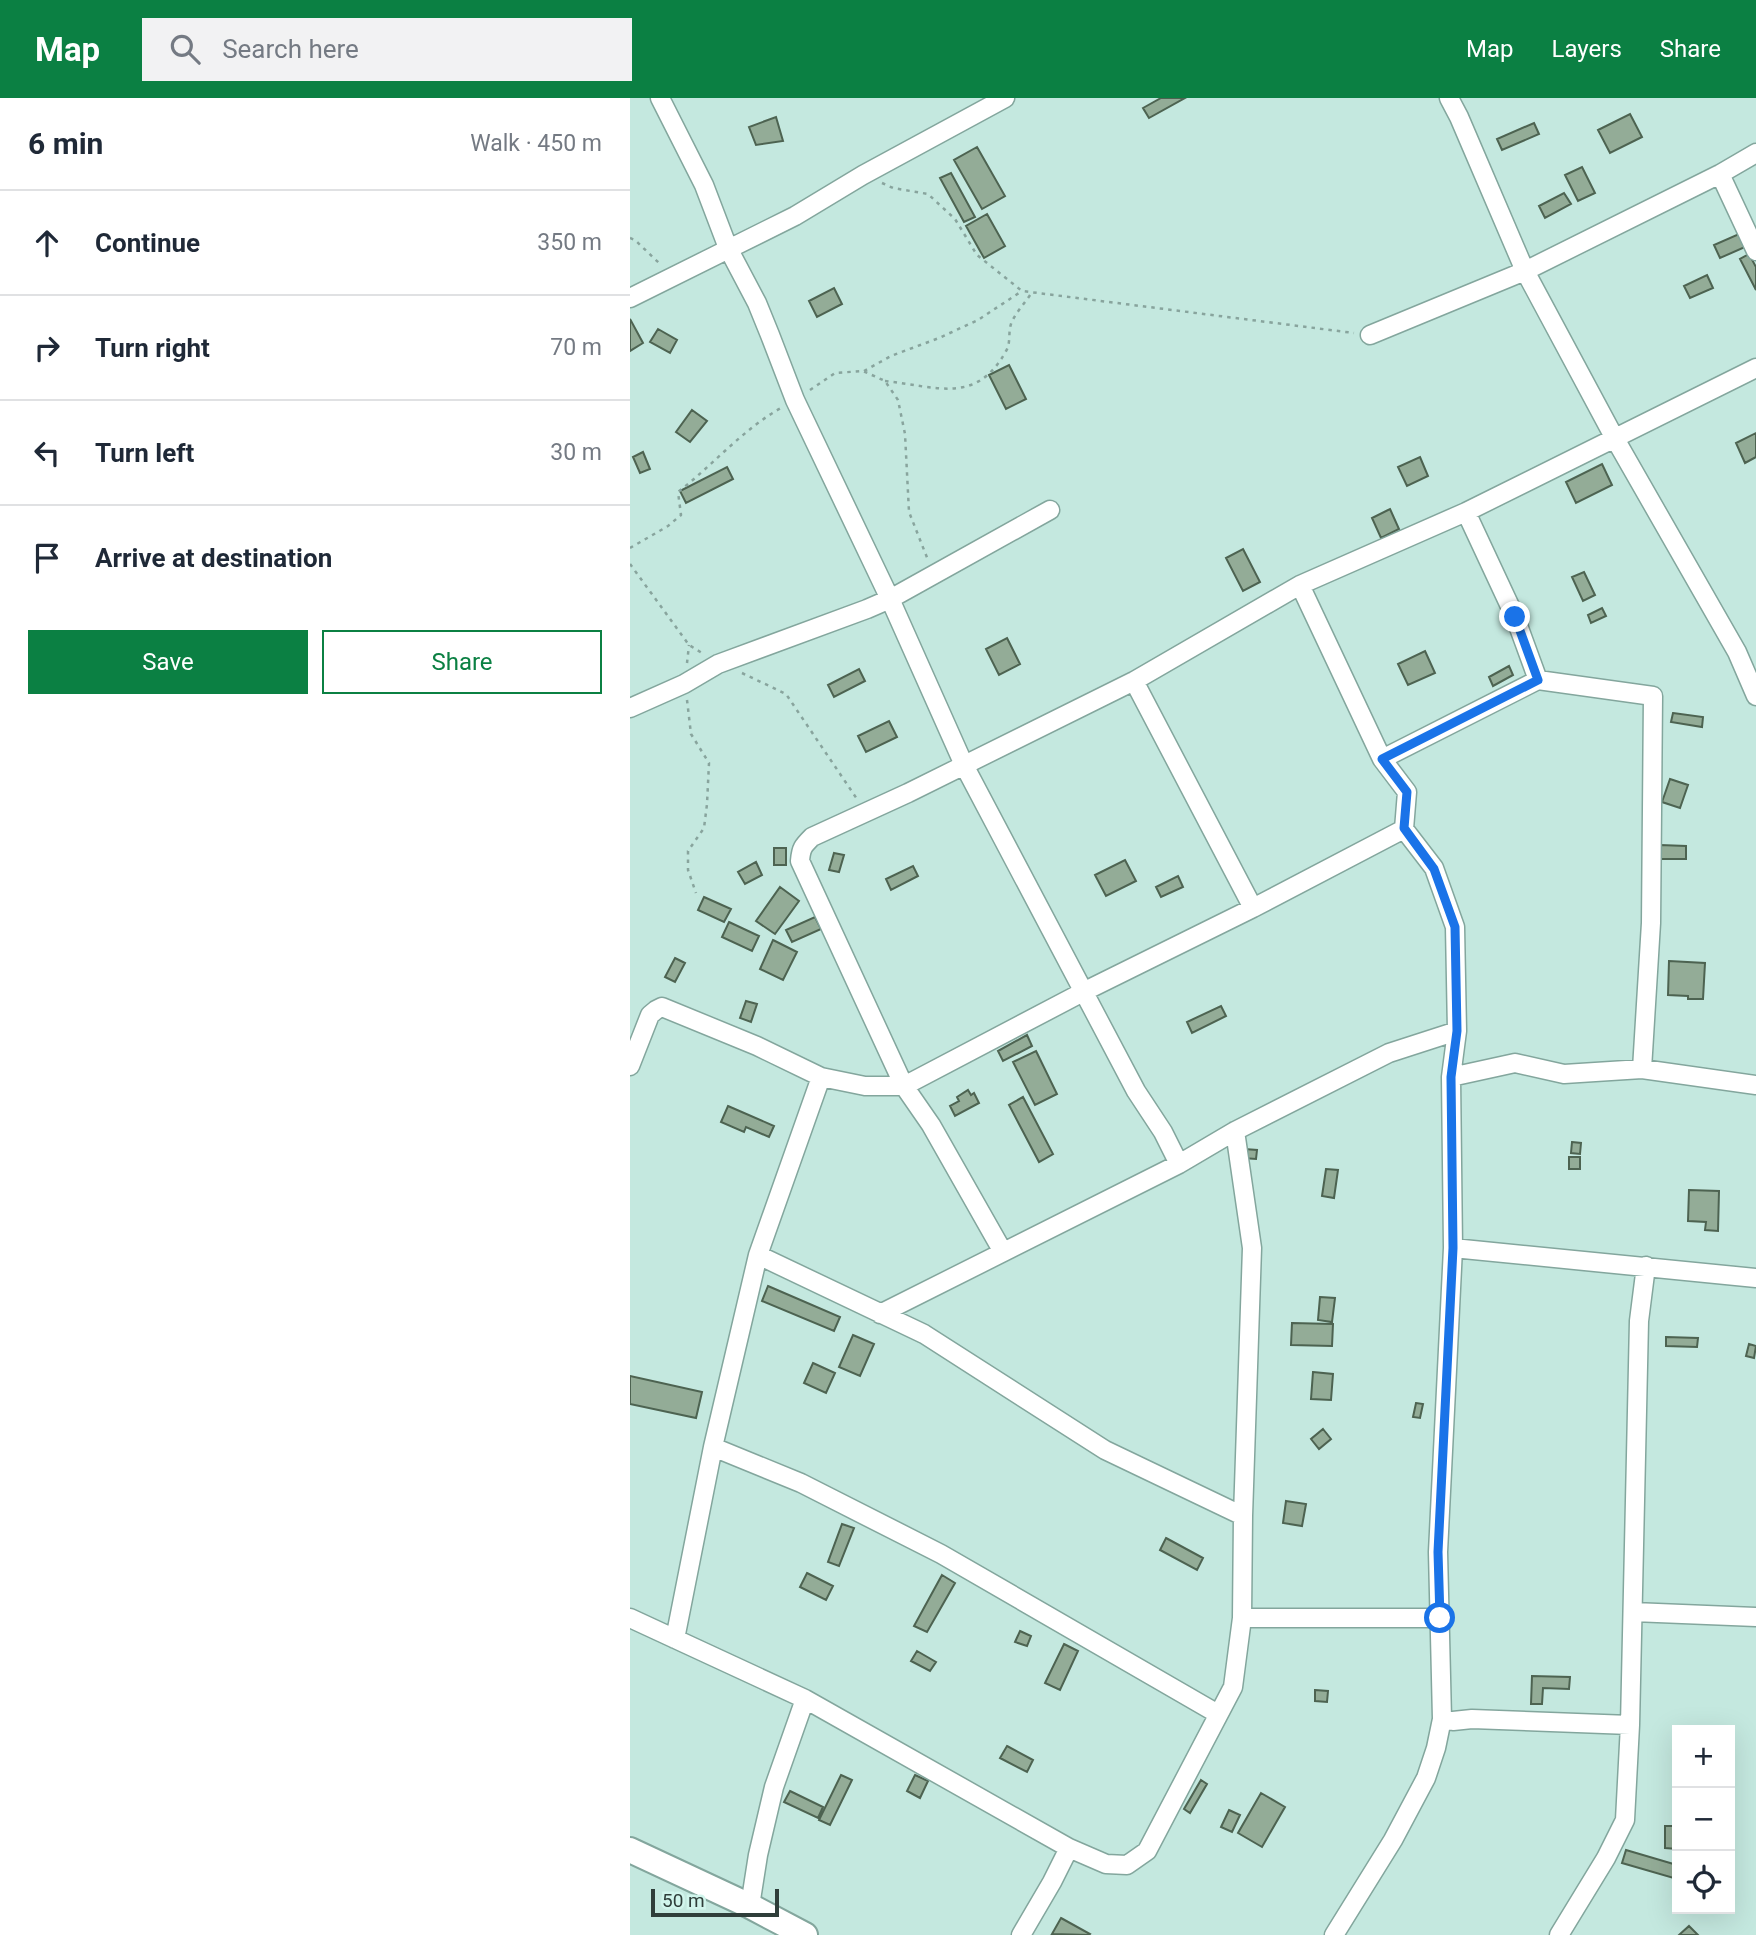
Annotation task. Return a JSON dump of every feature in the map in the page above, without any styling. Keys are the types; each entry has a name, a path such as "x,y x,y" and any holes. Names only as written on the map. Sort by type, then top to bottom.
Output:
{"street":[{"path":"660,98 704,185 728,248 757,303 795,400 890,599 964,765 1136,1091 1163,1132 1179,1164"},
{"path":"630,298 795,216 863,174 1005,98"},
{"path":"1449,98 1525,271 1614,438 1737,652 1756,695"},
{"path":"1370,335 1525,271 1720,174 1756,153"},
{"path":"1720,174 1756,251"},
{"path":"1003,1252 931,1125 904,1086 800,861 801,849 812,837 1134,681 1300,585 1466,512 1756,368"},
{"path":"630,708 684,684 718,664 890,599 1050,510"},
{"path":"1466,512 1515,617 1538,680"},
{"path":"1300,585 1382,759 1407,792 1404,828 1434,869 1455,927 1457,1031 1451,1077 1453,1248 1438,1552 1442,1719 1426,1779 1393,1840 1334,1935"},
{"path":"1382,759 1538,680 1653,696 1651,923 1642,1069"},
{"path":"1134,681 1253,908"},
{"path":"630,1066 650,1016 662,1007 757,1046 821,1077 865,1086 904,1086 1404,828"},
{"path":"880,1314 1179,1164 1235,1131 1389,1053 1457,1031"},
{"path":"1451,1077 1515,1063 1564,1074 1642,1069 1756,1085"},
{"path":"676,1639 713,1447 758,1255 821,1077"},
{"path":"630,1618 805,1699 1069,1848 1106,1864 1127,1865 1147,1851 1233,1687 1242,1618 1252,1248 1235,1131"},
{"path":"1453,1248 1756,1278"},
{"path":"758,1255 924,1334 1105,1450 1243,1516"},
{"path":"1559,1935 1606,1858 1625,1819 1630,1725 1639,1321 1646,1266"},
{"path":"713,1447 801,1483 941,1554 1218,1714"},
{"path":"1633,1612 1756,1617"},
{"path":"1242,1618 1440,1618"},
{"path":"750,1906 758,1855 774,1787 805,1699"},
{"path":"1442,1719 1630,1725"},
{"path":"1021,1935 1069,1848"},
{"path":"630,1850 805,1935"}],"path":[{"path":"863,174 893,188 928,194 956,219 977,255 1023,291 1370,335"},
{"path":"630,238 673,277"},
{"path":"863,371 891,356 978,320 1023,291"},
{"path":"885,381 940,390 964,389 980,380 996,366 1009,348 1011,324 1032,292"},
{"path":"630,564 689,645 718,664 753,677 786,694 866,812"},
{"path":"689,645 684,684 691,734 709,763 704,828 688,851 688,870 696,894"}],"building":[{"path":"1161,98 1185,98 1149,118 1143,108"},
{"path":"1630,114 1642,137 1610,153 1598,130"},
{"path":"776,117 783,141 756,145 749,127"},
{"path":"1534,123 1539,134 1502,150 1497,139"},
{"path":"977,147 1005,196 982,209 954,160"},
{"path":"1582,167 1595,193 1578,201 1565,175"},
{"path":"951,173 975,217 964,222 940,178"},
{"path":"1564,193 1571,204 1545,218 1539,206"},
{"path":"987,214 1005,246 984,258 966,226"},
{"path":"1739,234 1745,247 1720,258 1714,245"},
{"path":"1749,254 1756,267 1756,290 1740,259"},
{"path":"1707,275 1713,288 1690,298 1684,286"},
{"path":"834,288 842,304 817,317 809,301"},
{"path":"630,319 643,343 630,351"},
{"path":"658,329 677,340 670,353 650,342"},
{"path":"1009,365 1026,399 1006,409 989,375"},
{"path":"692,410 707,421 690,442 676,432"},
{"path":"1756,433 1756,457 1745,463 1736,443"},
{"path":"643,452 650,469 640,473 633,457"},
{"path":"1420,457 1428,476 1407,486 1398,467"},
{"path":"1602,464 1612,485 1576,503 1566,482"},
{"path":"727,467 733,479 686,503 680,491"},
{"path":"1390,509 1399,529 1381,538 1372,518"},
{"path":"1243,549 1260,582 1243,591 1226,558"},
{"path":"1584,572 1595,595 1583,601 1572,577"},
{"path":"1602,608 1606,616 1591,623 1588,615"},
{"path":"1007,638 1020,664 999,675 986,649"},
{"path":"1425,651 1435,673 1408,685 1398,664"},
{"path":"1509,666 1513,675 1493,686 1489,677"},
{"path":"859,669 865,681 834,697 828,685"},
{"path":"1673,713 1703,717 1702,727 1671,722"},
{"path":"889,721 897,737 866,752 858,736"},
{"path":"1670,779 1688,785 1680,808 1662,802"},
{"path":"1660,845 1686,846 1686,859 1659,859"},
{"path":"774,848 786,848 786,865 774,865"},
{"path":"834,853 844,855 839,872 829,870"},
{"path":"1125,860 1136,881 1106,896 1095,875"},
{"path":"756,862 762,875 745,884 738,872"},
{"path":"913,866 918,876 891,890 886,879"},
{"path":"1178,876 1183,887 1161,897 1156,887"},
{"path":"780,887 799,901 775,934 756,921"},
{"path":"704,897 731,909 724,922 698,910"},
{"path":"815,917 821,929 792,942 786,930"},
{"path":"729,922 759,936 752,951 722,937"},
{"path":"773,940 797,952 783,980 760,969"},
{"path":"675,958 685,963 675,982 665,977"},
{"path":"1669,961 1705,963 1703,999 1668,995"},
{"path":"746,1001 757,1004 751,1022 740,1018"},
{"path":"1221,1006 1226,1016 1192,1033 1187,1022"},
{"path":"1027,1035 1032,1046 1003,1061 998,1051"},
{"path":"1036,1051 1057,1094 1035,1105 1013,1062"},
{"path":"968,1090 971,1095 974,1093 979,1103 955,1116 950,1106 959,1101 957,1097"},
{"path":"1023,1097 1053,1154 1039,1162 1009,1105"},
{"path":"728,1106 774,1126 769,1137 746,1127 744,1132 721,1122"},
{"path":"1572,1142 1581,1143 1580,1154 1571,1153"},
{"path":"1244,1149 1257,1150 1256,1159 1243,1158"},
{"path":"1569,1157 1580,1157 1580,1169 1569,1169"},
{"path":"1326,1169 1338,1170 1334,1198 1322,1196"},
{"path":"1689,1190 1719,1191 1718,1231 1705,1230 1706,1222 1688,1221"},
{"path":"768,1286 840,1317 834,1331 762,1301"},
{"path":"1320,1297 1335,1298 1332,1322 1318,1320"},
{"path":"1292,1323 1333,1324 1332,1346 1291,1345"},
{"path":"853,1335 874,1344 860,1376 839,1367"},
{"path":"1666,1337 1698,1338 1697,1347 1666,1346"},
{"path":"1749,1344 1756,1346 1754,1358 1746,1356"},
{"path":"813,1363 835,1373 826,1393 804,1383"},
{"path":"1313,1372 1333,1374 1331,1400 1311,1399"},
{"path":"630,1376 702,1392 696,1418 630,1404"},
{"path":"1416,1403 1423,1404 1420,1418 1413,1417"},
{"path":"1323,1429 1331,1439 1319,1449 1311,1439"},
{"path":"1286,1501 1306,1504 1302,1526 1283,1523"},
{"path":"842,1524 854,1528 839,1566 828,1562"},
{"path":"1166,1538 1203,1558 1197,1570 1160,1550"},
{"path":"807,1573 833,1586 826,1600 800,1587"},
{"path":"942,1575 955,1583 927,1632 914,1626"},
{"path":"1020,1631 1031,1636 1027,1646 1015,1642"},
{"path":"1064,1644 1078,1651 1060,1690 1045,1683"},
{"path":"917,1651 936,1662 930,1671 911,1661"},
{"path":"1532,1676 1570,1677 1569,1689 1543,1688 1542,1704 1531,1704"},
{"path":"1315,1690 1328,1691 1327,1702 1315,1701"},
{"path":"1007,1746 1033,1760 1027,1772 1000,1758"},
{"path":"841,1775 852,1780 830,1825 819,1820"},
{"path":"915,1775 928,1781 920,1798 907,1791"},
{"path":"1201,1780 1207,1784 1190,1813 1184,1809"},
{"path":"790,1791 823,1807 818,1818 784,1802"},
{"path":"1261,1793 1285,1807 1262,1847 1238,1833"},
{"path":"1229,1810 1240,1815 1232,1832 1221,1827"},
{"path":"1665,1826 1672,1826 1672,1849 1665,1848"},
{"path":"1626,1850 1672,1864 1672,1878 1622,1863"},
{"path":"1061,1918 1090,1934 1052,1934"},
{"path":"1689,1926 1698,1935 1679,1935"}],"route":[{"path":"1440,1618 1438,1552 1453,1248 1451,1077 1457,1031 1455,927 1434,869 1404,828 1407,792 1382,759 1538,680 1515,617"}]}
